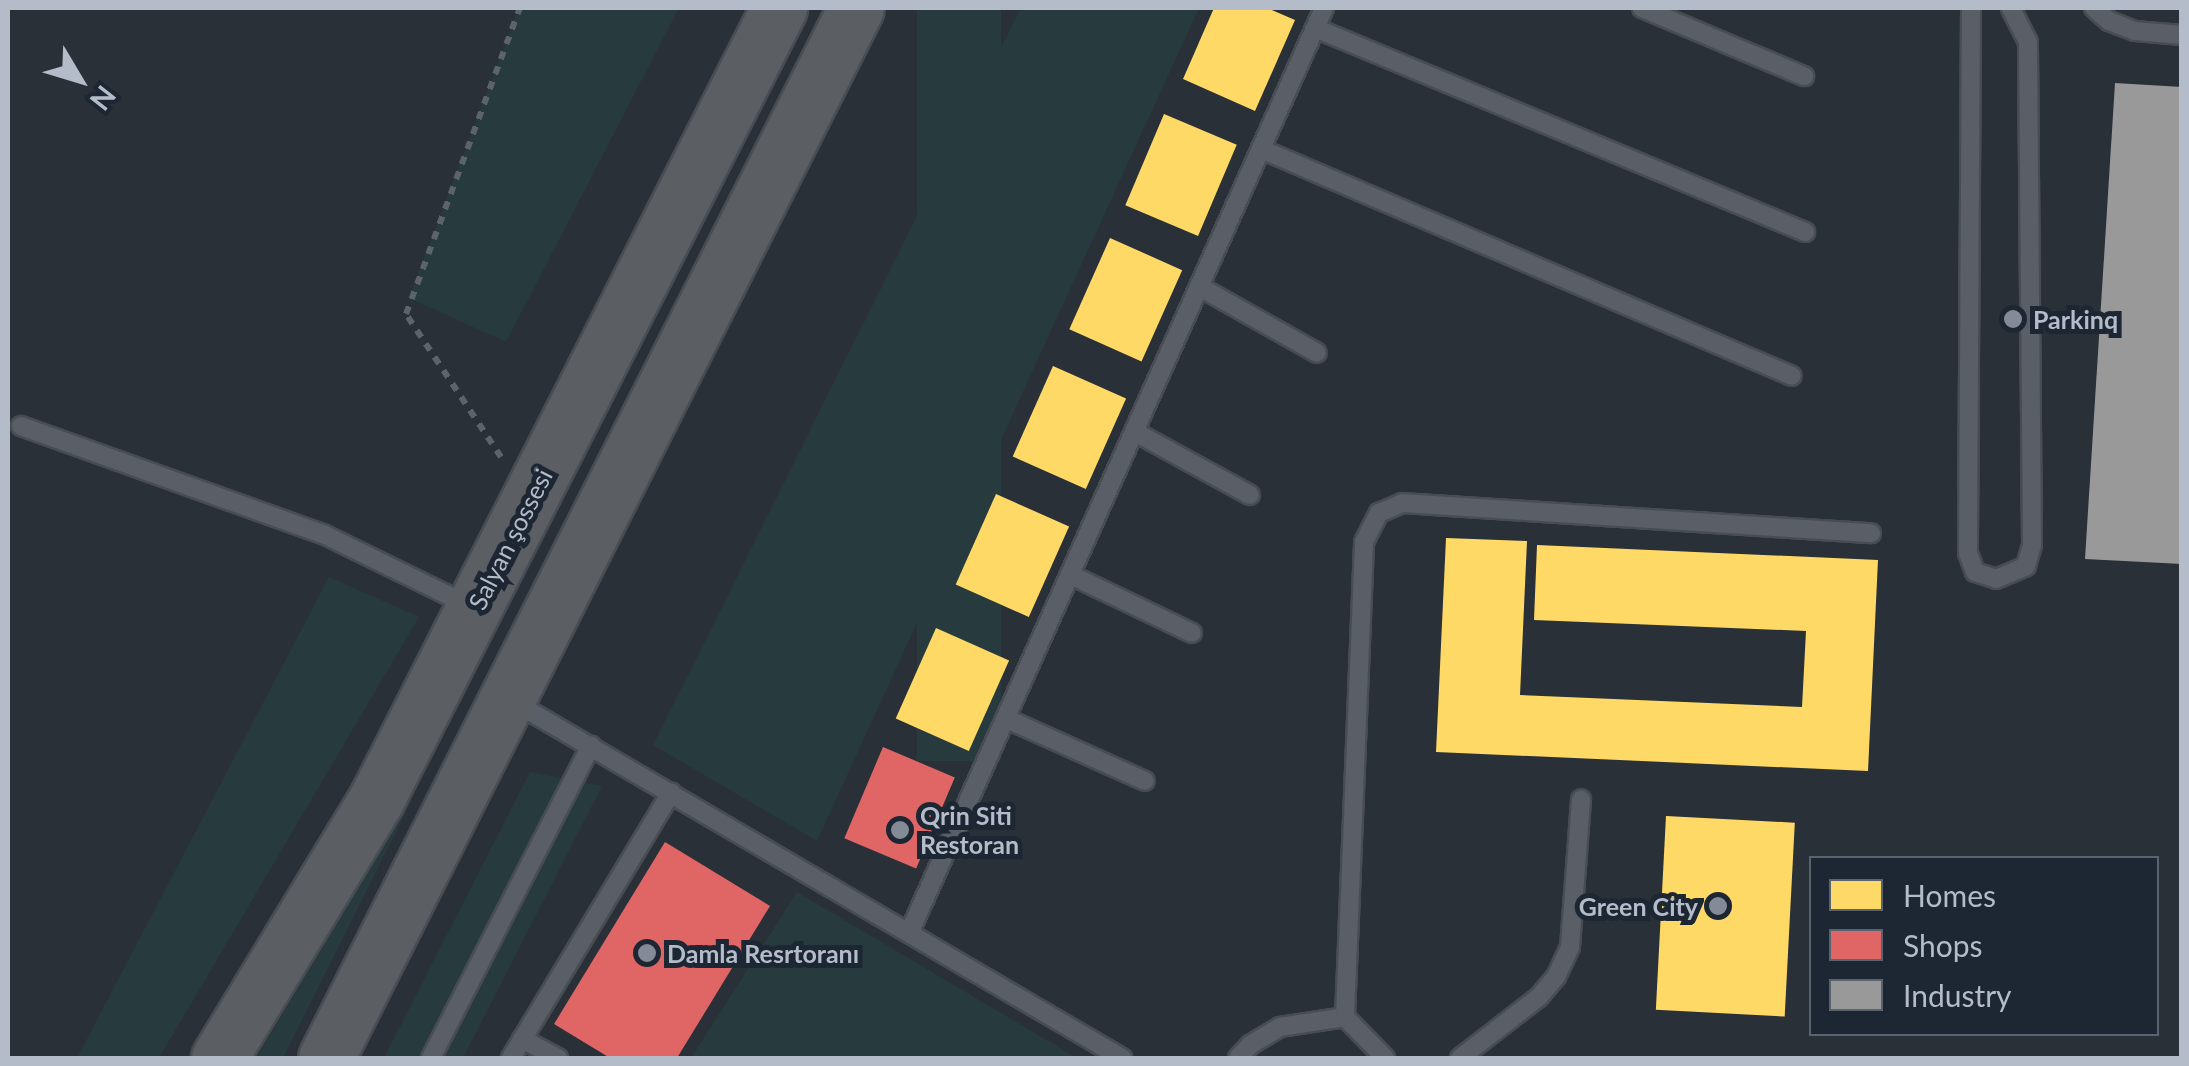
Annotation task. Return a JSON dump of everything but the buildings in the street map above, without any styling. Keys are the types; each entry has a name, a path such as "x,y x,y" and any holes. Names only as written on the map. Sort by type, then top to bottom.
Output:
{"highway":[{"name":"Salyan şossesi","path":"219,1058 376,800 780,8"},
{"path":"326,1058 856,8"}],"lane":[{"path":"910,931 1324,8"},
{"path":"1642,8 1804,76"},
{"path":"1971,8 1968,553 1975,572 1996,579 2026,566 2032,545 2028,42 2011,8"},
{"path":"2094,8 2110,21 2135,31 2182,35"},
{"path":"1315,28 1806,232"},
{"path":"1261,149 1792,376"},
{"path":"1200,287 1317,353"},
{"path":"20,426 325,536 475,609"},
{"path":"1135,432 1250,494"},
{"path":"1386,1058 1346,1017 1364,542 1379,514 1402,503 1871,533"},
{"path":"1071,575 1192,634"},
{"path":"509,699 1122,1058"},
{"path":"1008,719 1145,781"},
{"path":"431,1058 590,746"},
{"path":"510,1058 671,793"},
{"path":"1460,1058 1539,997 1556,977 1570,947 1581,799"},
{"path":"1238,1058 1250,1045 1280,1028 1346,1017"},
{"path":"522,1039 558,1058"}],"path":[{"path":"520,8 406,314 481,422 528,505"}],"green space":[{"path":"519,8 679,8 506,342 409,298"},
{"path":"917,8 1001,8 1001,761 917,761"},
{"path":"1021,8 1199,8 817,841 653,745"},
{"path":"329,577 419,617 159,1058 77,1058"},
{"path":"530,772 602,786 463,1058 384,1058"},
{"path":"416,792 283,1058 256,1058"},
{"path":"797,892 1077,1058 691,1058"}],"place":[{"name":"Parkinq","path":"2013,319"},
{"name":"Qrin Siti Restoran","path":"900,830"},
{"name":"Green City","path":"1718,906"},
{"name":"Damla Resrtoranı","path":"647,953"}]}
